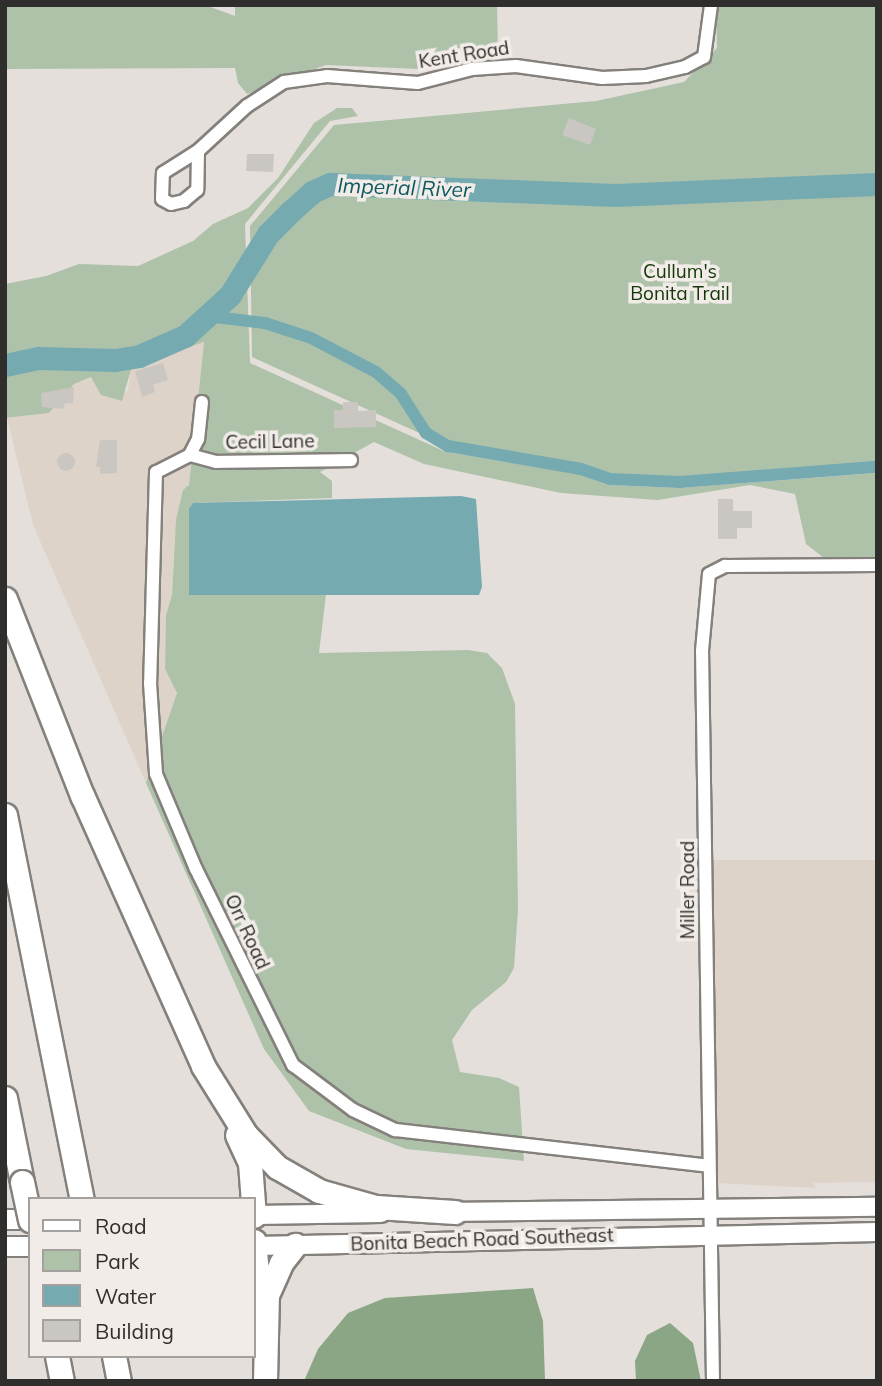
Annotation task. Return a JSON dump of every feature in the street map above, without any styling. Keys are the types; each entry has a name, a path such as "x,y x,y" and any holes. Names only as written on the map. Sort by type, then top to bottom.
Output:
{"highway":[{"path":"5,599 77,782 203,1066 250,1163 253,1197"},
{"path":"5,815 80,1189"},
{"path":"203,1066 246,1135 290,1175 319,1191 376,1207 455,1212"},
{"path":"5,1098 28,1210"},
{"path":"265,1381 264,1320 272,1279 295,1245"},
{"path":"256,1271 258,1298 264,1320"},
{"path":"57,1358 62,1381"},
{"path":"114,1358 119,1381"}],"main road":[{"path":"5,1219 28,1219"},
{"path":"5,1247 28,1246"}],"street":[{"name":"Kent Road","path":"198,151 207,138 265,92 307,77 418,83 472,69 516,65 621,79 685,67 704,57 709,48 711,5"},
{"path":"190,455 198,439 202,402"},
{"name":"Cecil Lane","path":"190,455 216,462 351,460"},
{"name":"Orr Road","path":"190,455 156,472 150,682 156,774 196,869 293,1066 353,1110 395,1130 709,1166"},
{"name":"Miller Road","path":"713,1381 702,614 709,574 725,566 877,565"},
{"name":"Bonita Beach Road Southeast","path":"256,1216 877,1207"},
{"name":"Bonita Beach Road Southeast","path":"256,1244 710,1233 877,1232"}],"shaded area":[{"path":"204,342 189,485 183,490 175,534 172,595 166,615 165,669 177,693 146,783 33,525 7,418 49,413 74,384 92,377 101,395 128,391 131,366"},
{"path":"709,860 877,860 877,1182 813,1183 816,1188 716,1183"}],"green space":[{"path":"5,5 205,5 235,16 235,5 497,5 498,57 418,69 326,65 247,94 238,83 235,68 5,69"},
{"name":"Cullum's Bonita Trail","path":"716,5 877,5 877,467 680,482 610,479 581,469 448,446 252,357 250,226 334,125 596,101 684,82 717,48"},
{"path":"337,108 352,108 358,116 330,121 245,224 250,363 446,452 579,474 610,485 680,488 877,473 877,568 838,569 806,544 795,494 750,485 658,500 561,493 424,464 374,442 320,472 332,481 332,498 194,503 189,595 326,594 319,653 468,650 487,653 502,668 515,704 518,910 514,968 506,982 472,1010 452,1040 460,1072 499,1078 519,1087 524,1161 406,1149 309,1111 264,1049 146,783 177,693 165,669 166,615 172,595 176,520 183,490 189,485 204,342 132,366 122,401 101,395 91,377 74,384 49,413 5,418 5,284 46,276 79,264 138,266 193,241 213,224 248,208 278,178 314,123"},
{"path":"533,1288 543,1321 545,1381 304,1381 318,1349 348,1313 385,1298"},
{"path":"670,1323 693,1343 701,1381 636,1381 635,1361 647,1335"}],"water":[{"path":"461,496 476,499 482,587 479,595 189,595 189,509 193,503"}],"building":[{"path":"569,118 596,129 590,145 562,135"},
{"path":"247,154 274,154 273,172 246,171"},
{"path":"163,363 168,380 153,385 155,392 142,397 135,371"},
{"path":"74,387 73,403 64,404 65,409 42,407 41,393"},
{"path":"343,402 358,402 358,411 376,410 376,427 334,428 334,410 343,410"},
{"path":"100,440 117,440 117,473 100,474 100,467 96,467"},
{"path":"62,453 70,453 75,462 73,469 62,471 57,466 57,458"},
{"path":"718,499 733,499 733,511 752,511 752,528 737,528 737,539 718,539"}],"waterway":[{"name":"Imperial River","path":"5,365 39,358 115,360 139,356 185,336 230,295 268,234 312,192 330,184 615,195 877,184"},
{"path":"207,316 265,323 311,338 376,372 401,394 426,433 448,446 581,469 610,479 680,482 877,467"}]}
